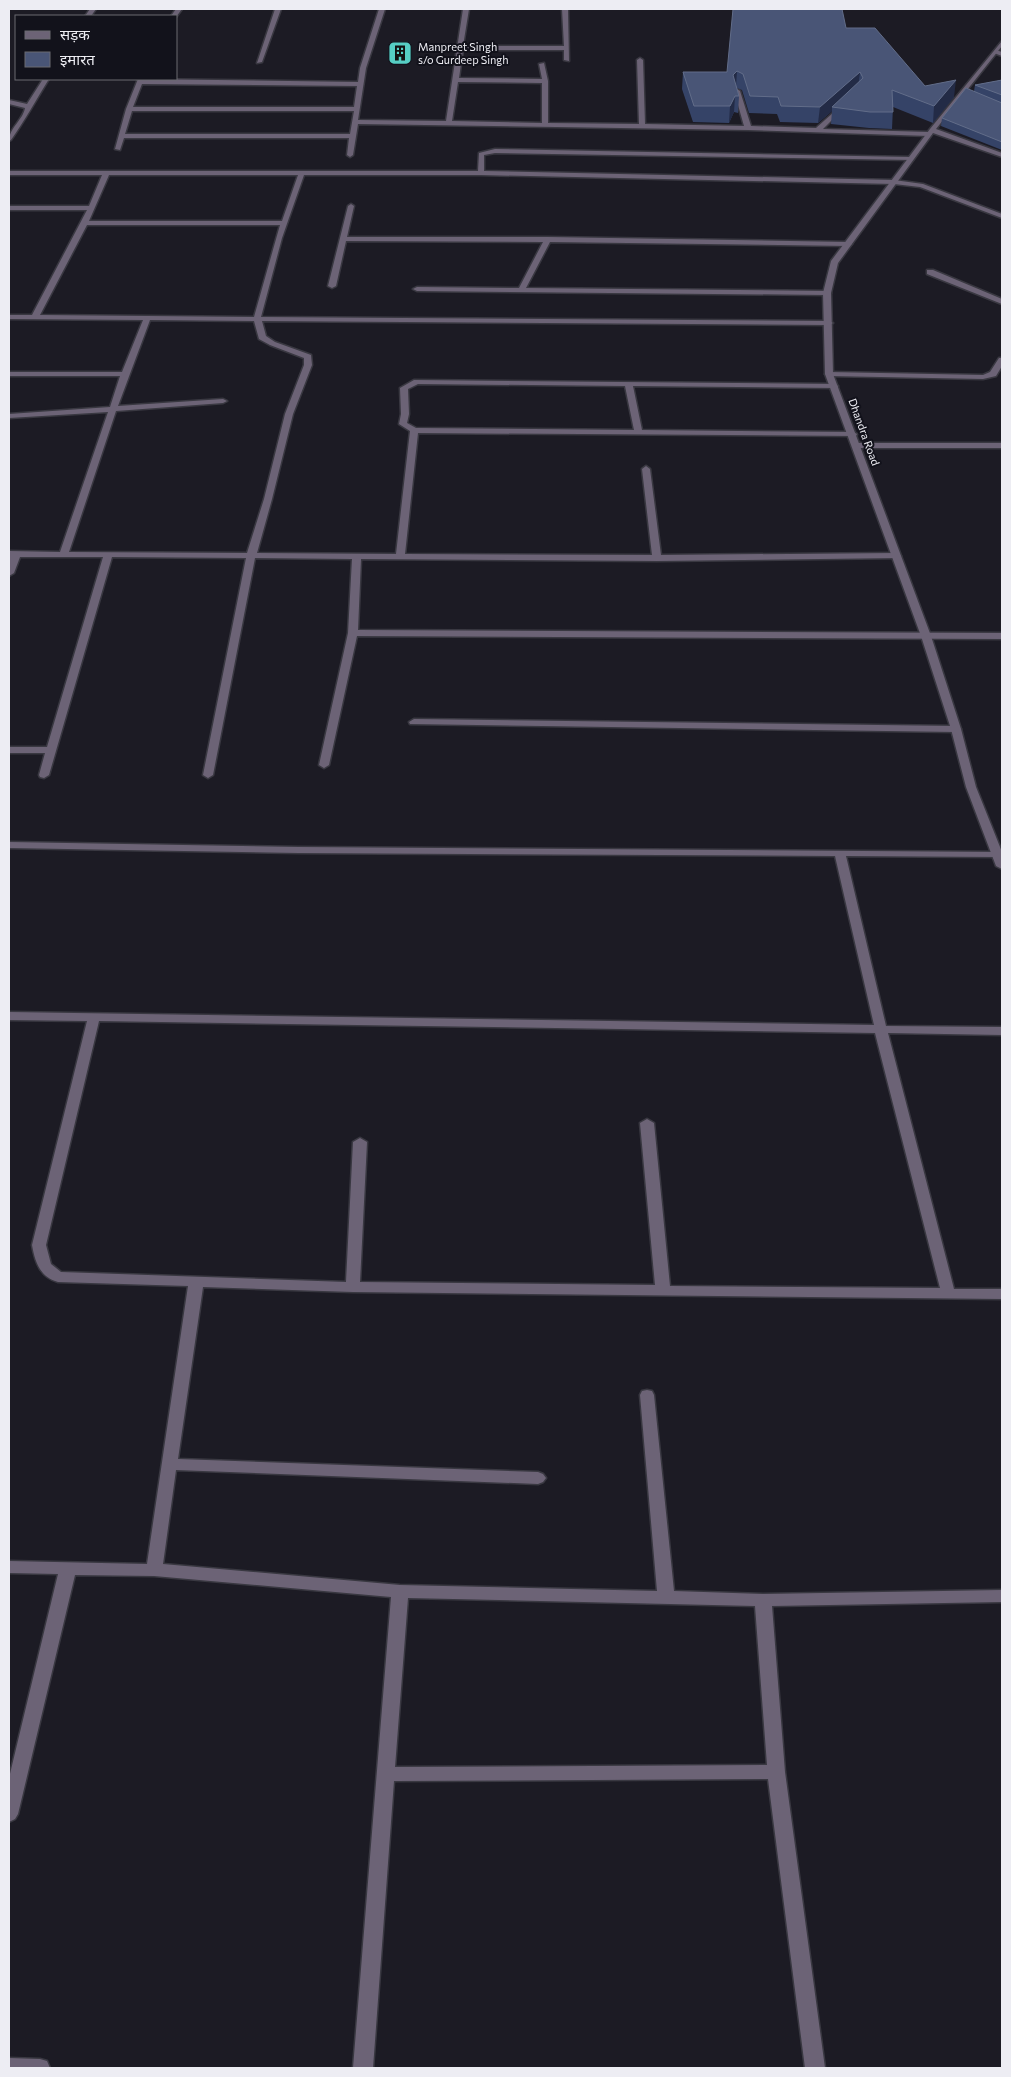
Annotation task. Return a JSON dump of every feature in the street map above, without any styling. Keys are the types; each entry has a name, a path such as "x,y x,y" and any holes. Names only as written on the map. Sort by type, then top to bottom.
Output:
{"street":[{"path":"259,62 278,9"},
{"path":"350,155 363,68 382,9"},
{"path":"449,123 466,9"},
{"path":"565,9 567,60"},
{"name":"Dhandra Road","path":"1002,44 999,53 967,93 930,132 848,244 834,264 827,293 829,374 853,434 926,636 956,729 971,787 1002,866"},
{"path":"460,48 566,48"},
{"path":"640,60 642,127"},
{"path":"542,64 545,81 545,124"},
{"path":"9,139 27,113 28,108 45,80"},
{"path":"118,149 129,109 140,80 361,84"},
{"path":"455,80 545,81"},
{"path":"737,91 748,128"},
{"path":"818,130 852,98"},
{"path":"9,102 24,104 28,108"},
{"path":"129,109 357,109"},
{"path":"355,122 930,132 1002,156"},
{"path":"121,136 353,136"},
{"path":"481,173 481,154 495,151 911,159"},
{"path":"36,317 85,224 107,172"},
{"path":"208,775 251,556 268,499 289,414 309,361 303,354 266,341 258,330 257,318 302,172"},
{"path":"9,173 481,173 894,182 921,185 1002,216"},
{"path":"332,286 351,206"},
{"path":"9,208 92,208"},
{"path":"85,224 285,223"},
{"path":"343,239 548,239 848,244"},
{"path":"522,289 548,239"},
{"path":"930,272 1002,302"},
{"path":"416,290 522,289 827,293"},
{"path":"9,317 829,323"},
{"path":"64,555 115,409 124,374 148,317"},
{"path":"993,374 1002,360"},
{"path":"9,374 124,374"},
{"path":"829,374 974,377 993,374 1002,379"},
{"path":"834,386 412,383 404,388 405,414 403,424 414,430 853,434"},
{"path":"628,384 638,431"},
{"path":"9,416 223,402"},
{"path":"400,555 414,430"},
{"path":"857,446 1002,446"},
{"path":"646,469 657,558"},
{"path":"9,573 13,554 657,558 896,556"},
{"path":"44,775 108,555"},
{"path":"324,765 353,633 357,555"},
{"path":"353,633 1002,636"},
{"path":"414,722 956,729"},
{"path":"9,750 51,750"},
{"path":"9,845 998,854"},
{"path":"840,854 881,1030 948,1293"},
{"path":"9,1016 1002,1031"},
{"path":"94,1016 39,1245 42,1265 48,1273 58,1277 353,1287 1002,1294"},
{"path":"647,1123 663,1290"},
{"path":"353,1287 360,1142"},
{"path":"154,1570 196,1283"},
{"path":"647,1395 666,1598"},
{"path":"169,1464 538,1478"},
{"path":"9,1567 154,1570 400,1591 763,1600 1002,1596"},
{"path":"9,1814 68,1568"},
{"path":"363,2068 400,1591"},
{"path":"763,1600 776,1772 815,2068"},
{"path":"385,1774 776,1772"},
{"path":"9,2067 40,2068"}],"building":[{"path":"733,9 842,9 846,28 875,28 925,86 956,80 934,106 892,90 893,112 870,112 832,107 863,78 860,72 820,107 781,106 778,97 750,96 743,74 737,71 733,75 739,96 735,96 730,106 694,106 683,72 727,72"},
{"path":"1002,80 1002,95 975,85"},
{"path":"966,88 1002,103 1002,142 942,118"}],"place":[{"name":"Manpreet Singh s/o Gurdeep Singh","path":"400,53"}]}
